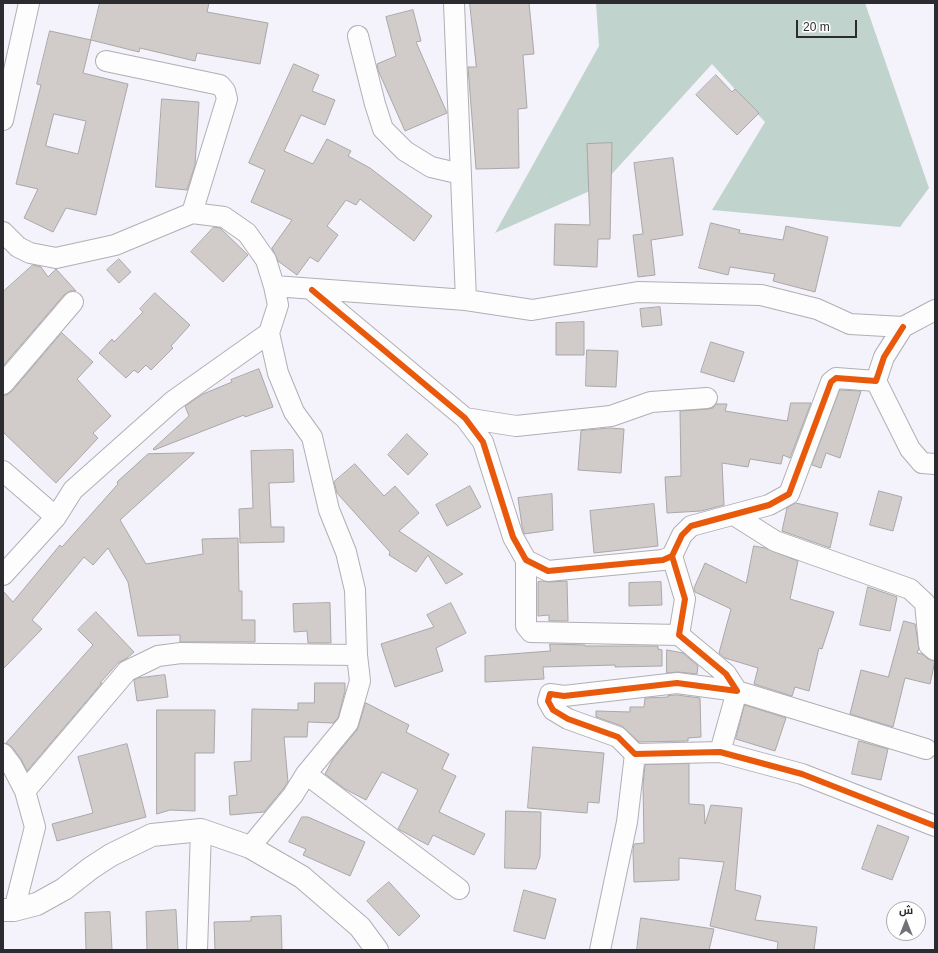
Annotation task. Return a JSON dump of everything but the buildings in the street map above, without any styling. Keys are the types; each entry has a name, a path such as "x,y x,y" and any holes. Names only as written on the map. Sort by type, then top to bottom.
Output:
{"main road":[{"path":"8,910 37,904 64,889 111,855 152,835 201,830 250,847 302,877 360,926 377,950"}],"street":[{"path":"3,120 29,3"},
{"path":"454,3 466,300"},
{"path":"358,36 375,104 383,129 405,151 431,167 461,174"},
{"path":"106,61 220,85 225,91 227,99 192,213"},
{"path":"3,232 18,247 30,253 56,258 115,245 192,213 224,217 247,234 266,260 278,305 269,333 278,373 294,412 312,437 329,510 346,552 355,590 356,655 360,681 348,723 306,774 293,795 250,847"},
{"path":"274,286 312,290 466,300 532,310 638,292 761,295 817,309 850,324 904,327"},
{"path":"312,290 465,418 483,442 513,537 526,560 526,626 531,632 680,635 726,674 737,691 720,752"},
{"path":"3,384 72,302"},
{"path":"935,310 904,327 884,357 876,382 910,449 922,463 935,464"},
{"path":"3,575 56,517 73,490 173,401 269,333"},
{"path":"526,560 548,571 663,560 672,556 682,535 691,526 769,505 789,494 831,382 836,378 876,382"},
{"path":"465,418 516,426 611,416 651,402 707,398"},
{"path":"3,471 56,517"},
{"path":"734,515 775,541 910,589 925,603 929,645 935,650"},
{"path":"672,556 685,599 680,635"},
{"path":"25,791 127,671 158,656 180,653 356,655"},
{"path":"926,749 737,691 677,683 564,696 550,694 548,701 553,710 568,719 618,737 635,754 720,752 802,774 935,826"},
{"path":"3,754 12,766 25,791 35,827 8,910"},
{"path":"600,950 627,822 635,754"},
{"path":"306,774 459,889"},
{"path":"197,950 201,830"}],"shaded area":[{"path":"596,3 865,3 929,188 900,227 712,210 765,122 712,64 601,186 495,233 599,46"}],"cycle path":[{"path":"312,290 465,418 483,442 513,537 526,560 548,571 663,560 672,556 682,535 691,526 769,505 789,494 831,382 836,378 876,381 884,357 903,327"},
{"path":"672,556 685,599 679,635 726,674 737,691 677,683 564,696 550,694 548,701 553,710 568,719 618,737 635,754 720,752 802,774 935,826"}]}
